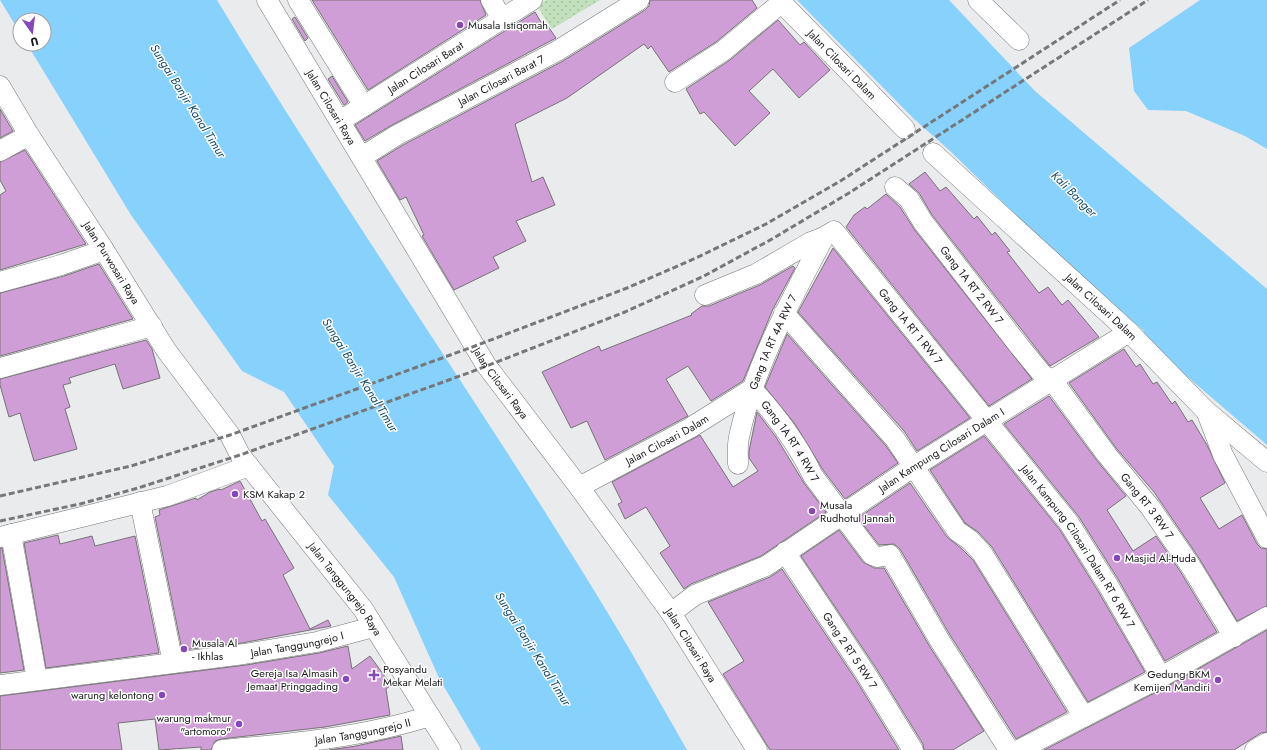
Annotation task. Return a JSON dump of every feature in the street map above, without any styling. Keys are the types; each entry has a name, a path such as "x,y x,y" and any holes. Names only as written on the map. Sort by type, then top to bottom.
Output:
{"street":[{"name":"Jalan Cilosari Raya","path":"267,0 486,365 579,487 671,613 757,750"},
{"path":"298,0 364,106"},
{"path":"491,0 502,19"},
{"name":"Jalan Cilosari Barat","path":"340,121 532,0"},
{"name":"Jalan Cilosari Barat 7","path":"362,157 397,135 556,51 639,0"},
{"path":"978,0 1019,40"},
{"path":"675,82 723,51 780,2"},
{"name":"Jalan Cilosari Dalam","path":"780,2 905,129"},
{"name":"Jalan Purwosari Raya","path":"0,86 29,135 104,250 166,350 230,435"},
{"path":"0,151 29,135"},
{"name":"Jalan Cilosari Dalam","path":"933,152 1129,332 1206,411 1267,462"},
{"name":"Gang 1A RT 2 RW 7","path":"895,187 908,199 923,222 1024,352 1043,375 1052,380"},
{"path":"705,294 756,274 811,242 829,234"},
{"name":"Gang 1A RT 4A RW 7","path":"738,464 739,438 752,389 784,313 829,234"},
{"name":"Gang 1A RT 1 RW 7","path":"829,234 987,422"},
{"path":"0,282 61,265 104,250"},
{"path":"784,313 895,439 912,467 957,531 970,540 982,553 1084,717"},
{"path":"0,368 152,326"},
{"name":"Jalan Kampung Cilosari Dalam I","path":"671,613 695,595 766,566 841,513 912,467 987,422 1129,332"},
{"name":"Gang RT 3 RW 7","path":"1052,380 1107,455 1150,506 1190,565 1234,637"},
{"name":"Jalan Cilosari Dalam","path":"579,487 690,428 752,389"},
{"name":"Gang 1A RT 4 RW 7","path":"752,389 770,409 807,464 812,476 872,555 878,557 890,556 940,641 1009,750"},
{"path":"1206,411 1223,455 1267,538"},
{"name":"Jalan Kampung Cilosari Dalam RT 6 RW 7","path":"987,422 1069,523 1104,579 1161,677"},
{"name":"Jalan Tanggungrejo Raya","path":"230,435 240,455 363,609 451,750"},
{"path":"38,680 6,536 167,496 249,466"},
{"path":"140,502 173,663"},
{"name":"Gang 2 RT 5 RW 7","path":"786,552 866,674 913,750"},
{"path":"1019,750 1161,677 1267,617"},
{"name":"Jalan Tanggungrejo I","path":"0,685 173,663 317,642 373,627"},
{"name":"Jalan Tanggungrejo II","path":"222,750 357,734 402,725 430,716"},
{"path":"1255,750 1267,743"}],"green space":[{"path":"546,0 600,0 552,29 537,6"}],"water":[{"name":"Sungai Banjir Kanal Timur","path":"0,0 217,0 313,155 561,537 639,665 687,750 481,750 439,678 394,577 328,495 334,466 284,392 242,371 131,215 32,52 52,52 52,12 12,12 12,20"},
{"name":"Kali Banger","path":"797,0 949,0 1035,91 1267,289 1267,445 1141,337 1144,331 1138,326 1134,330 949,150 913,118"},
{"path":"1200,0 1267,0 1267,149 1245,136 1186,111 1148,110 1134,91 1129,48"}],"building":[{"path":"312,0 480,0 486,15 368,90"},
{"path":"650,0 752,0 757,8 716,42 669,72 651,46 648,49 644,44 567,98 515,124 532,182 543,177 555,205 516,221 526,241 493,257 499,268 454,290 422,236 424,235 406,197 400,200 377,161 403,145 563,61 645,10 649,6"},
{"path":"535,12 542,24 545,22 556,38 392,125 365,141 355,125"},
{"path":"295,17 308,38 305,41 292,19"},
{"path":"778,20 800,45 804,42 830,70 799,98 773,69 749,91 770,113 735,146 704,112 700,114 686,89 730,60"},
{"path":"332,76 348,102 344,105 328,79"},
{"path":"0,109 13,131 0,138"},
{"path":"25,150 86,244 0,270 0,195 6,191 0,180 0,162"},
{"path":"925,172 940,191 946,187 974,219 977,216 992,235 995,232 1010,251 1007,252 1039,293 1048,287 1062,305 1068,300 1099,337 1050,366 932,215 919,193 909,184"},
{"path":"886,194 900,207 914,229 1032,379 989,406 846,227 854,215 865,207 867,209"},
{"path":"833,248 970,418 917,451 904,431 798,312"},
{"path":"99,264 133,319 0,356 0,293 64,276"},
{"path":"793,266 795,268 773,309 743,381 711,401 688,366 666,379 688,416 605,460 587,421 571,428 542,372 599,346 601,351 692,315 691,314 702,306 709,306 760,285"},
{"path":"787,334 886,446 898,463 845,499 823,470 795,424 765,387"},
{"path":"146,340 152,349 160,378 123,389 115,364 69,378 71,383 63,385 70,407 65,409 77,449 34,461 20,413 9,417 0,385 0,379"},
{"path":"1124,349 1136,367 1140,364 1153,384 1157,382 1172,404 1175,401 1188,422 1192,420 1207,445 1225,483 1200,498 1219,529 1242,515 1257,544 1261,548 1267,549 1267,606 1237,621 1199,558 1154,492 1116,448 1069,383"},
{"path":"1049,396 1098,462 1126,496 1107,510 1133,551 1156,536 1180,571 1217,632 1165,661 1118,579 1079,517 1004,424"},
{"path":"757,412 776,437 804,483 826,512 761,556 691,584 684,589 660,553 670,546 646,507 625,519 618,504 622,502 612,482 700,435 733,487 758,471 749,458"},
{"path":"984,436 1060,530 1098,591 1145,672 1088,702 992,547 978,532 965,523 930,470"},
{"path":"240,481 262,521 265,519 294,568 283,575 310,629 328,620 331,626 242,643 182,650 155,517 160,515 159,510 196,498 197,500 210,492 221,490"},
{"path":"910,483 947,537 973,560 1067,712 1016,739 950,635 900,549 894,544 879,545 858,518"},
{"path":"839,530 863,562 874,568 884,568 930,647 984,731 953,750 924,750 923,744 876,668 801,556"},
{"path":"58,535 60,544 92,536 95,546 135,536 159,653 46,668 24,543"},
{"path":"0,548 2,548 24,670 0,673"},
{"path":"782,569 856,680 899,750 770,750 723,674 744,661 708,602 770,577"},
{"path":"1267,630 1267,732 1261,733 1234,750 1044,750 1166,687"},
{"path":"348,646 352,669 370,656 391,685 386,689 390,715 325,727 221,739 215,741 211,750 201,750 201,747 159,750 155,719 118,723 122,750 0,750 0,696 246,665 319,653"},
{"path":"401,736 403,750 329,750 356,746"}],"railway":[{"path":"0,496 131,466 230,435 475,346 627,288 696,258 766,224 842,180 1120,0"},
{"path":"0,521 80,504 138,488 240,455 471,372 625,312 704,276 772,239 849,193 1148,0"}],"place":[{"name":"Musala Istiqomah","path":"460,25"},
{"name":"KSM Kakap 2","path":"235,494"},
{"name":"Musala Rudhotul Jannah","path":"812,511"},
{"name":"Masjid Al-Huda","path":"1117,558"},
{"name":"Musala Al - Ikhlas","path":"184,649"},
{"name":"Posyandu Mekar Melati","path":"374,675"},
{"name":"Gereja Isa Almasih Jemaat Pringgading","path":"346,679"},
{"name":"Gedung BKM Kemijen Mandiri","path":"1218,680"},
{"name":"warung kelontong","path":"162,695"},
{"name":"warung makmur \"artomoro\"","path":"239,724"}]}
